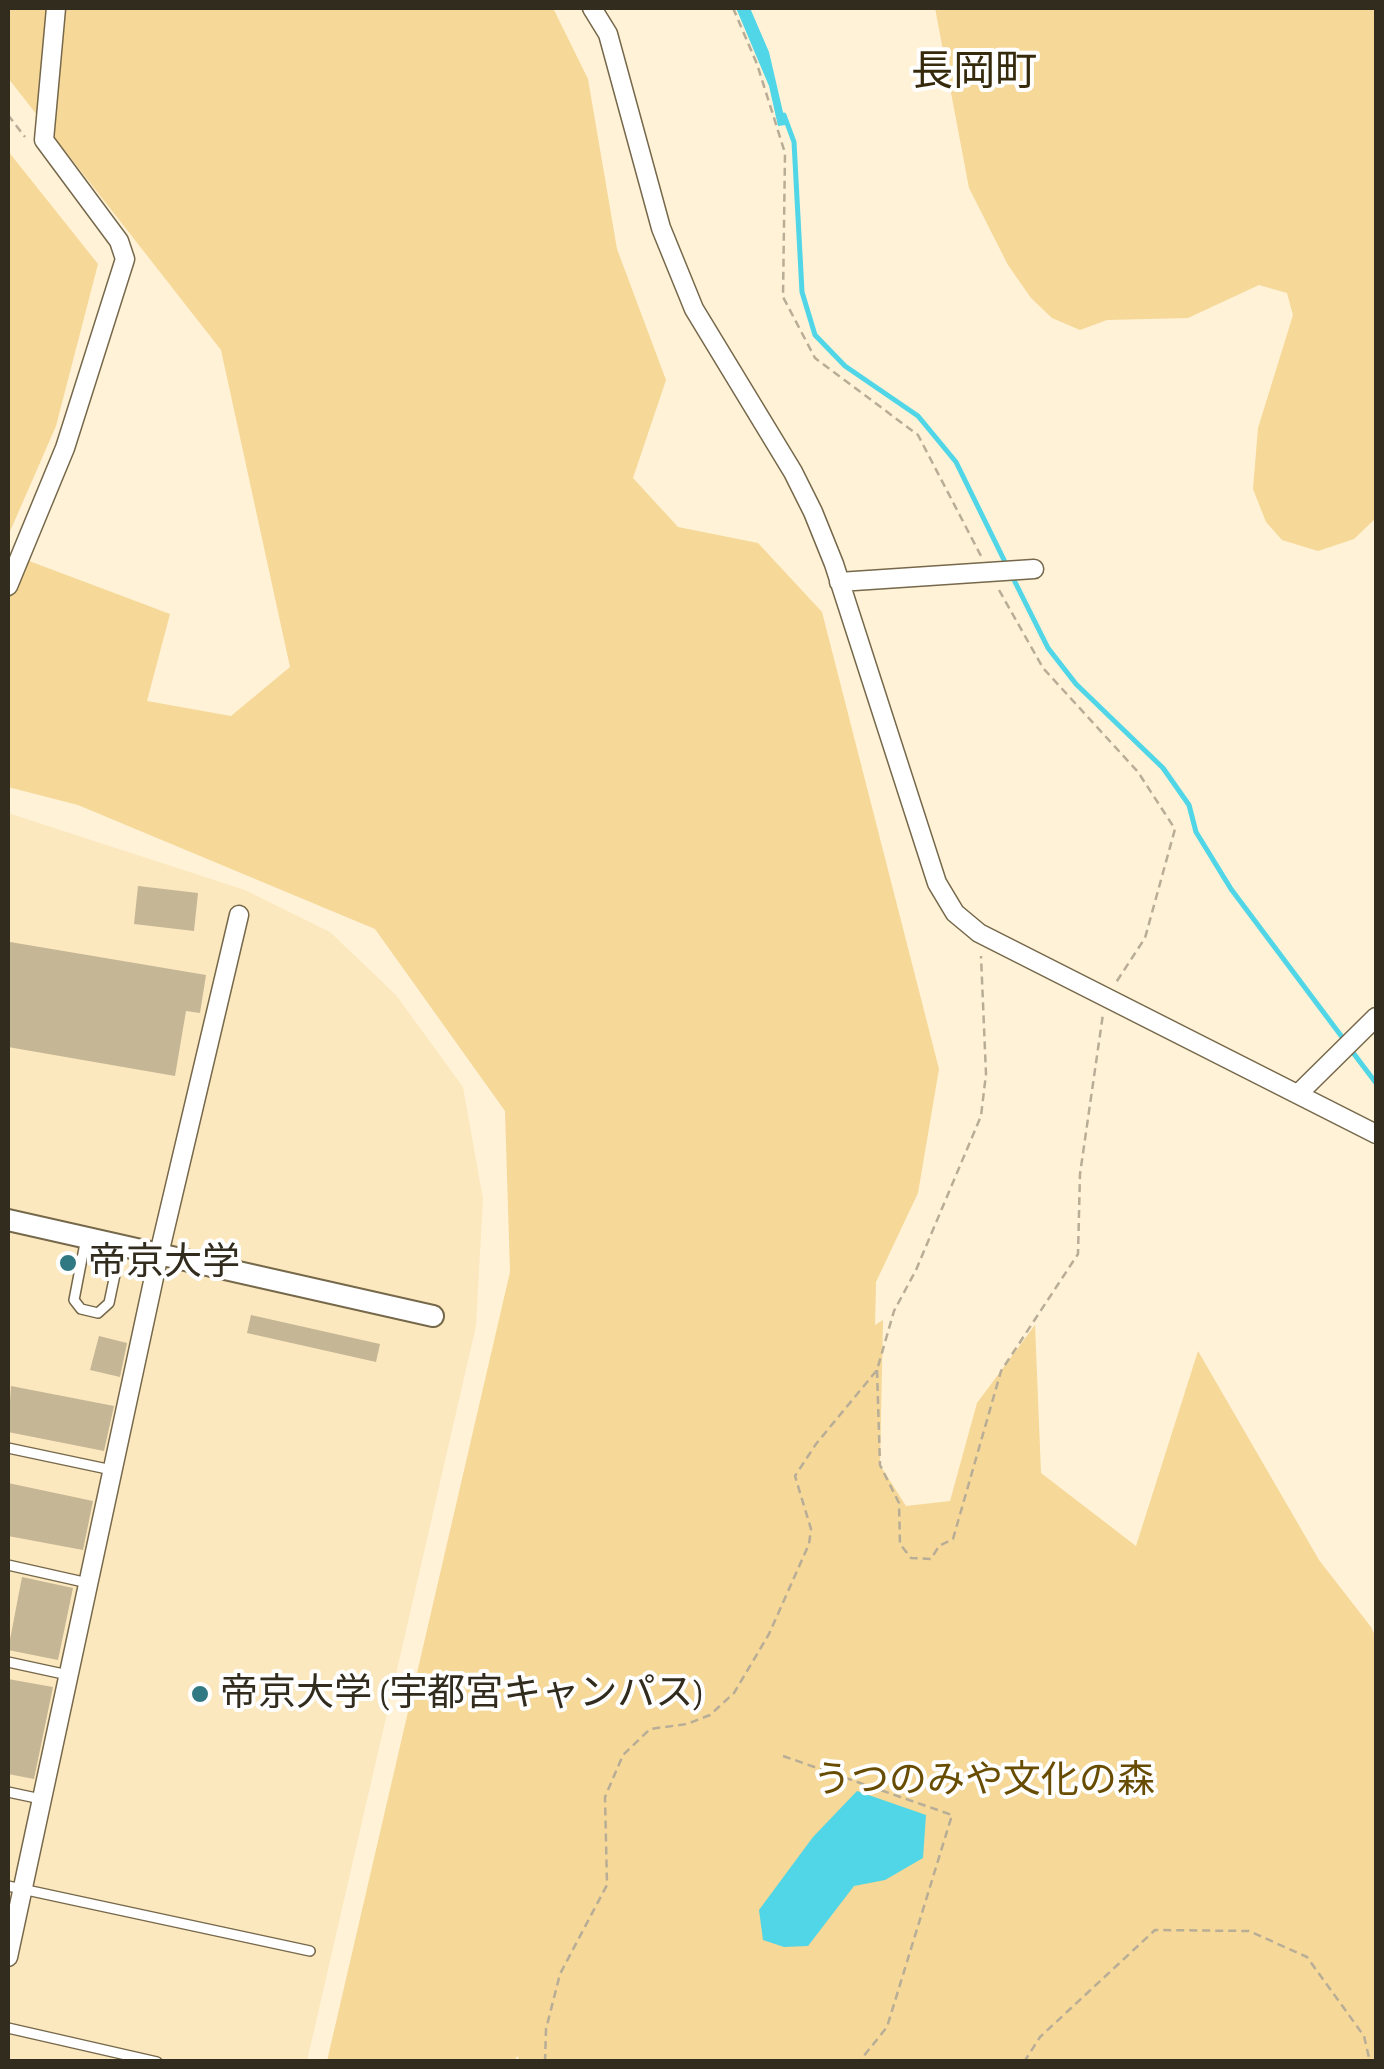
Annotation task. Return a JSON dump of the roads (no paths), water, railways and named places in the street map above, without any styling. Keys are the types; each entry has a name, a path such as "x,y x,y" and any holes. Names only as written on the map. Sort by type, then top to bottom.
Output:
{"street":[{"path":"8,586 65,448 126,259 119,241 44,140 56,8"},
{"path":"592,8 608,34 661,228 694,309 813,512 937,883 955,913 980,933 1376,1134"},
{"path":"839,582 1034,569"},
{"path":"8,1956 15,1887 41,1800 159,1254 239,914"},
{"path":"1298,1094 1376,1017"},
{"path":"8,1220 433,1316"}],"lane":[{"path":"86,1238 74,1300 80,1308 98,1313 109,1303 121,1246"},
{"path":"8,1448 112,1470"},
{"path":"8,1565 88,1583"},
{"path":"8,1662 68,1675"},
{"path":"8,1792 41,1800"},
{"path":"15,1887 310,1951"},
{"path":"8,2028 157,2062"}],"water":[{"path":"736,8 750,8 769,52 786,125 778,126 769,86"},
{"path":"857,1791 926,1815 923,1858 885,1880 854,1886 808,1946 784,1947 763,1940 759,1910 813,1837"}],"waterway":[{"path":"784,115 794,142 802,292 815,335 845,366 918,416 956,462 1006,564"},
{"path":"1011,574 1048,648 1076,684 1163,768 1189,805 1196,832 1231,889 1345,1041"},
{"path":"1351,1050 1376,1083"}],"place":[{"name":"帝京大学","path":"68,1263"},
{"name":"帝京大学 (宇都宮キャンパス)","path":"200,1694"}],"district":[{"name":"長岡町","path":"974,72"}],"park label":[{"name":"うつのみや文化の森","path":"984,1781"}]}
